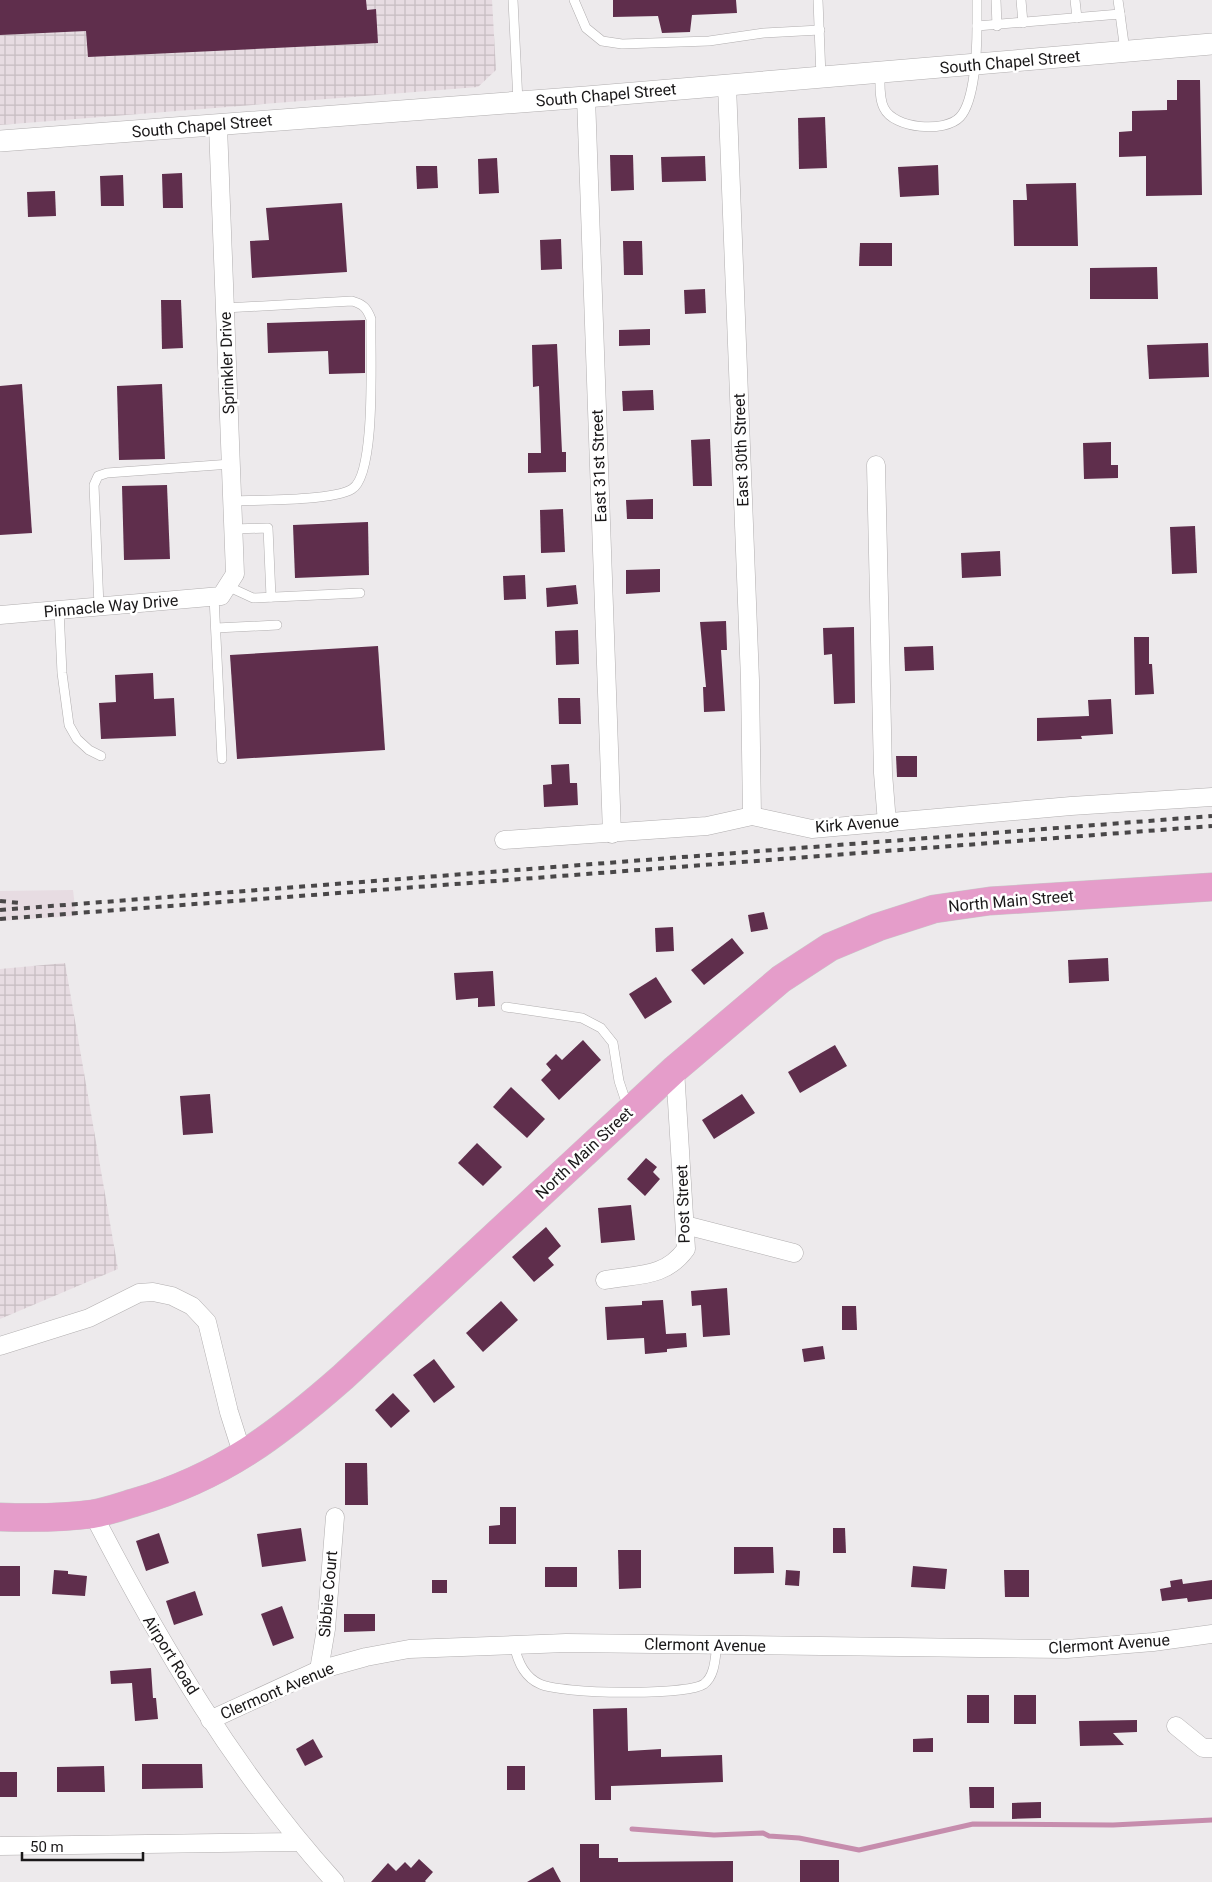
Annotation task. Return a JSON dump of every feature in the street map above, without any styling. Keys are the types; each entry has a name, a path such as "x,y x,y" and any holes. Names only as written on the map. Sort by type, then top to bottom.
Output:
{"main road":[{"name":"North Main Street","path":"0,1517 93,1514 164,1494 202,1478 243,1456 293,1421 343,1377 675,1068 781,979 830,947 878,927 934,909 990,901 1212,886"}],"street":[{"name":"South Chapel Street","path":"0,141 586,98 1212,44"},
{"name":"East 30th Street","path":"727,85 750,680 752,816"},
{"name":"East 31st Street","path":"586,98 612,834"},
{"name":"Sprinkler Drive","path":"218,126 235,574 221,593"},
{"path":"876,465 883,773 887,823"},
{"name":"Pinnacle Way Drive","path":"0,615 221,593"},
{"name":"Kirk Avenue","path":"504,840 707,826 752,816 812,829 1071,806 1212,797"},
{"name":"Post Street","path":"605,1280 664,1270 677,1262 686,1249 675,1068"},
{"path":"685,1225 794,1253"},
{"path":"0,1346 89,1318 139,1293 153,1292 172,1296 192,1306 207,1322 229,1412 243,1456"},
{"name":"Airport Road","path":"93,1514 141,1606 210,1720 299,1842 335,1882"},
{"name":"Sibbie Court","path":"319,1670 326,1629 335,1517"},
{"name":"Clermont Avenue","path":"210,1720 319,1670 366,1657 408,1649 514,1644 1067,1649 1153,1642 1212,1634"},
{"path":"1176,1726 1203,1748 1212,1748"},
{"path":"0,1846 299,1842"}],"lane":[{"path":"513,0 518,102"},
{"path":"574,0 586,28 602,41 622,44 709,41 764,33 820,30"},
{"path":"818,0 821,78"},
{"path":"880,73 883,106 889,116 913,126 943,126 961,116 976,65 977,0"},
{"path":"996,0 997,26"},
{"path":"1021,0 1023,23"},
{"path":"1075,0 1077,18"},
{"path":"1118,0 1125,52"},
{"path":"977,26 997,26 1120,14"},
{"path":"224,308 352,301 362,304 368,310 371,319 370,445 363,476 354,489 342,494 232,501"},
{"path":"99,606 94,485 98,476 107,473 230,464"},
{"path":"233,530 268,528 271,597"},
{"path":"222,759 216,628 221,593 252,598 360,593"},
{"path":"59,610 62,673 69,725 77,739 89,750 102,756"},
{"path":"216,628 277,625"},
{"path":"506,1007 582,1018 601,1028 613,1043 620,1081 629,1111"},
{"path":"514,1644 521,1666 528,1676 538,1684 552,1688 590,1692 667,1690 703,1685 710,1677 717,1645"}],"shaded area":[{"path":"0,0 492,0 496,70 478,87 0,125"},
{"path":"73,890 76,916 0,921 0,891"},
{"path":"65,963 118,1269 0,1319 0,969"}],"building":[{"path":"0,0 366,0 367,10 376,9 378,43 88,57 86,31 0,35"},
{"path":"613,0 736,0 737,13 692,15 690,32 662,33 658,16 613,17"},
{"path":"1177,80 1200,80 1202,195 1146,196 1146,156 1119,157 1119,132 1132,131 1132,111 1167,110 1167,100 1177,100"},
{"path":"825,117 827,168 799,169 798,118"},
{"path":"610,155 633,155 634,190 611,191"},
{"path":"705,156 706,181 662,182 661,157"},
{"path":"497,158 499,193 479,194 478,159"},
{"path":"938,165 939,195 900,197 898,167"},
{"path":"416,166 437,166 438,188 417,189"},
{"path":"182,173 183,208 163,208 162,174"},
{"path":"123,175 124,206 101,206 100,176"},
{"path":"1076,183 1078,246 1014,246 1013,200 1027,200 1026,184"},
{"path":"55,191 56,216 28,217 27,192"},
{"path":"342,203 347,272 252,278 250,241 269,240 266,208"},
{"path":"561,239 562,269 541,270 540,240"},
{"path":"623,241 642,241 643,275 624,275"},
{"path":"860,243 892,243 892,266 859,266"},
{"path":"1157,267 1158,299 1090,299 1090,268"},
{"path":"705,289 706,313 685,314 684,290"},
{"path":"161,300 181,300 183,348 162,349"},
{"path":"365,320 365,373 329,374 328,351 268,353 267,323"},
{"path":"650,329 650,345 619,346 619,330"},
{"path":"1208,343 1209,377 1149,379 1147,345"},
{"path":"557,344 562,452 566,452 566,472 528,473 528,453 541,453 539,386 533,387 532,345"},
{"path":"22,384 32,533 0,535 0,386"},
{"path":"162,384 165,459 119,460 117,386"},
{"path":"653,390 654,410 623,411 622,391"},
{"path":"710,439 712,486 693,486 691,440"},
{"path":"1111,442 1111,465 1118,465 1118,478 1084,479 1083,443"},
{"path":"167,485 170,559 124,560 122,486"},
{"path":"653,499 653,519 627,519 626,500"},
{"path":"563,509 565,552 541,553 540,510"},
{"path":"368,522 369,575 295,578 293,525"},
{"path":"1195,526 1197,573 1172,574 1170,527"},
{"path":"1000,551 1001,576 962,578 961,553"},
{"path":"660,569 660,592 626,594 626,570"},
{"path":"525,575 526,599 504,600 503,576"},
{"path":"576,585 578,604 547,607 546,588"},
{"path":"726,621 727,650 721,650 725,711 704,712 703,687 706,687 700,622"},
{"path":"854,627 855,703 834,704 832,654 824,655 823,628"},
{"path":"578,630 579,664 556,665 555,631"},
{"path":"1134,637 1149,637 1149,664 1152,664 1154,694 1135,695"},
{"path":"378,646 385,750 237,759 230,655"},
{"path":"933,646 934,670 905,671 904,647"},
{"path":"153,673 154,699 174,698 176,736 101,739 99,703 116,702 115,675"},
{"path":"558,698 580,698 581,724 559,724"},
{"path":"1111,699 1113,734 1081,736 1082,739 1037,741 1037,718 1089,716 1088,700"},
{"path":"896,756 917,756 917,777 897,777"},
{"path":"569,764 570,783 577,783 578,805 544,807 543,785 552,784 551,765"},
{"path":"764,912 768,929 751,932 748,915"},
{"path":"673,927 674,951 656,952 655,928"},
{"path":"732,938 744,953 704,985 691,970"},
{"path":"1108,958 1109,981 1069,983 1068,960"},
{"path":"493,971 495,1006 478,1007 478,998 456,1000 454,973"},
{"path":"656,977 672,1002 645,1019 629,994"},
{"path":"583,1040 601,1060 559,1100 541,1080 551,1070 546,1064 556,1054 562,1060"},
{"path":"835,1045 847,1066 800,1093 788,1072"},
{"path":"511,1087 545,1119 527,1138 493,1107"},
{"path":"210,1094 213,1133 183,1135 180,1096"},
{"path":"742,1094 755,1113 714,1139 702,1120"},
{"path":"477,1143 502,1167 483,1186 458,1163"},
{"path":"646,1158 657,1167 653,1172 660,1179 645,1196 627,1179"},
{"path":"631,1205 635,1240 601,1243 598,1208"},
{"path":"546,1227 561,1246 548,1258 554,1265 534,1282 512,1257"},
{"path":"727,1288 730,1335 703,1337 701,1305 692,1306 691,1291"},
{"path":"663,1300 666,1334 686,1333 687,1347 667,1349 667,1352 645,1354 644,1338 607,1340 605,1307 642,1305 642,1301"},
{"path":"501,1301 518,1320 483,1352 466,1333"},
{"path":"842,1306 856,1306 857,1330 842,1330"},
{"path":"823,1346 825,1359 804,1362 802,1349"},
{"path":"434,1359 455,1387 434,1403 413,1375"},
{"path":"393,1393 410,1411 391,1428 375,1410"},
{"path":"345,1463 367,1463 368,1505 345,1505"},
{"path":"500,1507 516,1507 516,1544 489,1544 489,1526 500,1525"},
{"path":"301,1528 306,1561 262,1567 257,1534"},
{"path":"833,1528 845,1528 846,1553 833,1553"},
{"path":"159,1533 169,1563 146,1571 136,1541"},
{"path":"734,1547 773,1547 774,1573 734,1574"},
{"path":"618,1550 641,1550 641,1588 619,1589"},
{"path":"0,1566 20,1566 20,1596 0,1596"},
{"path":"913,1566 947,1569 945,1589 911,1587"},
{"path":"545,1567 577,1567 577,1587 545,1587"},
{"path":"54,1570 68,1571 68,1574 87,1576 85,1596 52,1594"},
{"path":"786,1570 800,1571 799,1586 785,1585"},
{"path":"1004,1570 1029,1570 1029,1597 1005,1597"},
{"path":"1182,1579 1183,1584 1212,1580 1212,1599 1188,1602 1187,1598 1162,1601 1160,1589 1171,1587 1170,1581"},
{"path":"432,1580 447,1580 447,1593 432,1593"},
{"path":"195,1591 203,1615 174,1625 166,1601"},
{"path":"282,1606 294,1638 273,1646 261,1614"},
{"path":"344,1614 375,1614 375,1631 344,1632"},
{"path":"151,1668 153,1698 156,1698 158,1719 135,1721 132,1683 111,1684 110,1671"},
{"path":"967,1695 989,1695 989,1723 967,1723"},
{"path":"1014,1695 1036,1695 1036,1724 1014,1724"},
{"path":"627,1708 628,1751 661,1749 661,1757 722,1755 723,1782 611,1786 611,1800 595,1800 593,1709"},
{"path":"1137,1720 1137,1732 1113,1733 1124,1745 1080,1746 1079,1721"},
{"path":"933,1738 933,1752 913,1752 913,1739"},
{"path":"313,1739 323,1757 305,1766 296,1749"},
{"path":"142,1764 202,1764 203,1788 142,1789"},
{"path":"104,1766 105,1792 57,1792 57,1767"},
{"path":"507,1766 525,1766 525,1790 507,1790"},
{"path":"0,1772 17,1772 17,1797 0,1797"},
{"path":"969,1787 994,1787 994,1808 970,1808"},
{"path":"1041,1802 1041,1818 1012,1819 1012,1803"},
{"path":"580,1844 599,1844 599,1858 618,1858 618,1862 733,1861 733,1882 580,1882"},
{"path":"419,1859 433,1872 426,1882 371,1882 388,1863 396,1871 405,1862 411,1868"},
{"path":"800,1860 839,1860 839,1882 800,1882"},
{"path":"553,1867 561,1882 527,1882"}],"waterway":[{"path":"632,1829 714,1835 763,1833 769,1836 799,1838 859,1850 973,1824 1113,1825 1212,1820"}],"railway":[{"path":"0,910 1212,816"},
{"path":"0,919 1212,826"},
{"path":"0,901 20,903"}]}
